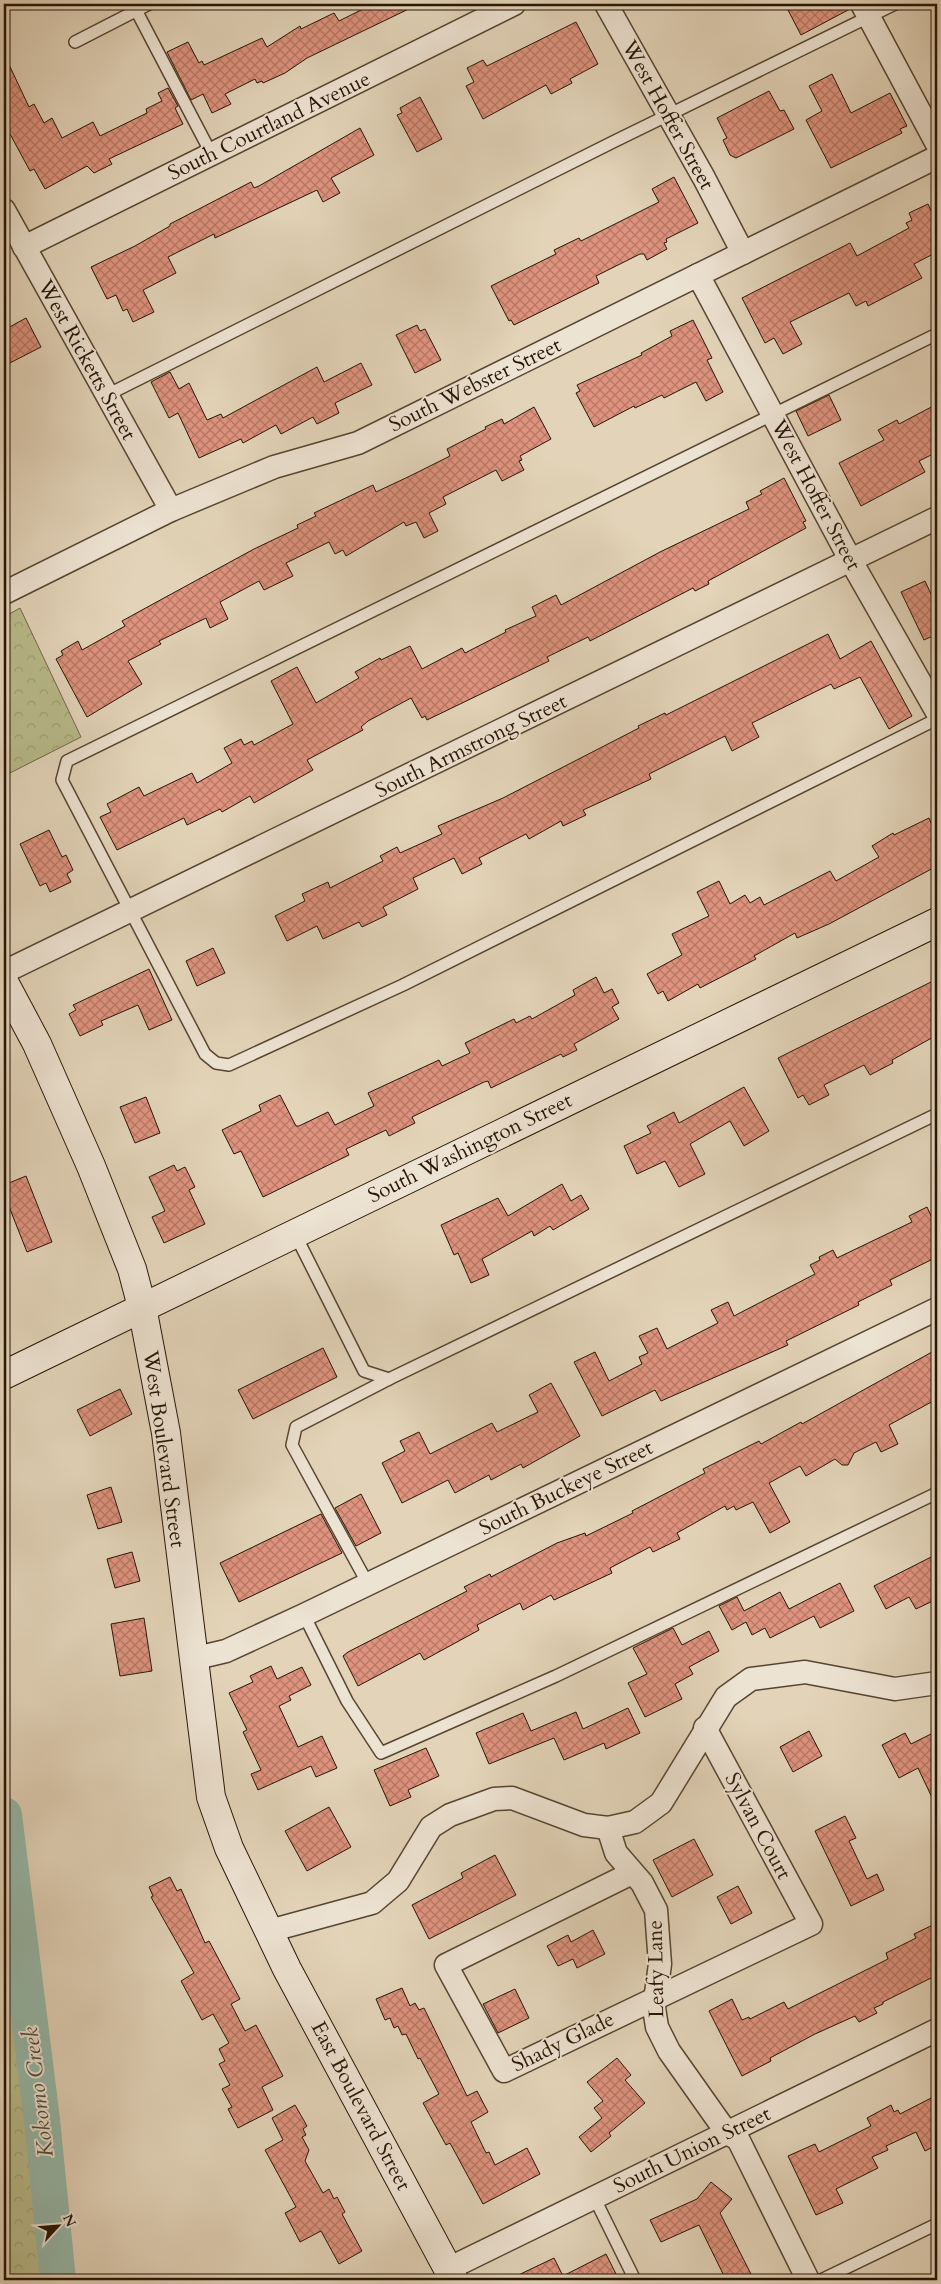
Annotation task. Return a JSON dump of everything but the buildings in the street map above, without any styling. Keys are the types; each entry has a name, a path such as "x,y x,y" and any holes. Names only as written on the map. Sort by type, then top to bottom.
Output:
{"main road":[{"name":"South Washington Street","path":"4,1375 937,922"},
{"name":"West Boulevard Street","path":"4,982 37,1044 91,1166 132,1269 142,1307 166,1432 192,1659 211,1797 229,1848 269,1931"},
{"name":"East Boulevard Street","path":"269,1931 451,2274"}],"street":[{"name":"South Courtland Avenue","path":"24,247 514,4"},
{"name":"West Hoffer Street","path":"606,4 743,253"},
{"path":"865,10 937,144"},
{"name":"South Webster Street","path":"4,593 171,510 274,468 358,443 937,157"},
{"name":"West Ricketts Street","path":"4,210 171,510"},
{"name":"West Hoffer Street","path":"698,275 851,561 937,712"},
{"name":"South Armstrong Street","path":"4,972 133,911 937,518"},
{"name":"South Buckeye Street","path":"192,1659 226,1651 304,1615 937,1309"},
{"path":"269,1931 372,1903 398,1881 431,1827 450,1815 494,1799 512,1798 584,1825 608,1828 635,1822 661,1803 705,1728 726,1697 751,1679 805,1672 895,1689 937,1683"},
{"name":"Sylvan Court","path":"705,1728 811,1924"},
{"name":"Leafy Lane","path":"608,1828 616,1853 642,1883 656,1910 660,1964 656,1997 656,2027 669,2051 727,2133 738,2139 808,2280"},
{"name":"Shady Glade","path":"632,1873 446,1966 504,2071 811,1924"},
{"name":"South Union Street","path":"451,2274 594,2197 937,2030"}],"lane":[{"path":"75,42 149,4"},
{"path":"107,395 615,141 669,116 865,10 896,4"},
{"path":"136,10 212,155"},
{"path":"937,334 67,761 62,780 133,911 205,1054 216,1063 229,1065 412,981 937,720"},
{"path":"368,1584 292,1444 296,1427 937,1114"},
{"path":"295,1234 364,1371 389,1380"},
{"path":"304,1615 347,1701 381,1753 556,1676 937,1493"},
{"path":"594,2197 636,2280"},
{"path":"821,2280 937,2224"}],"green space":[{"path":"20,608 81,737 4,776 4,617"},
{"path":"4,1815 42,2120 58,2280 4,2280"}],"waterway":[{"name":"Kokomo Creek","path":"4,1815 42,2120 58,2280"}]}
